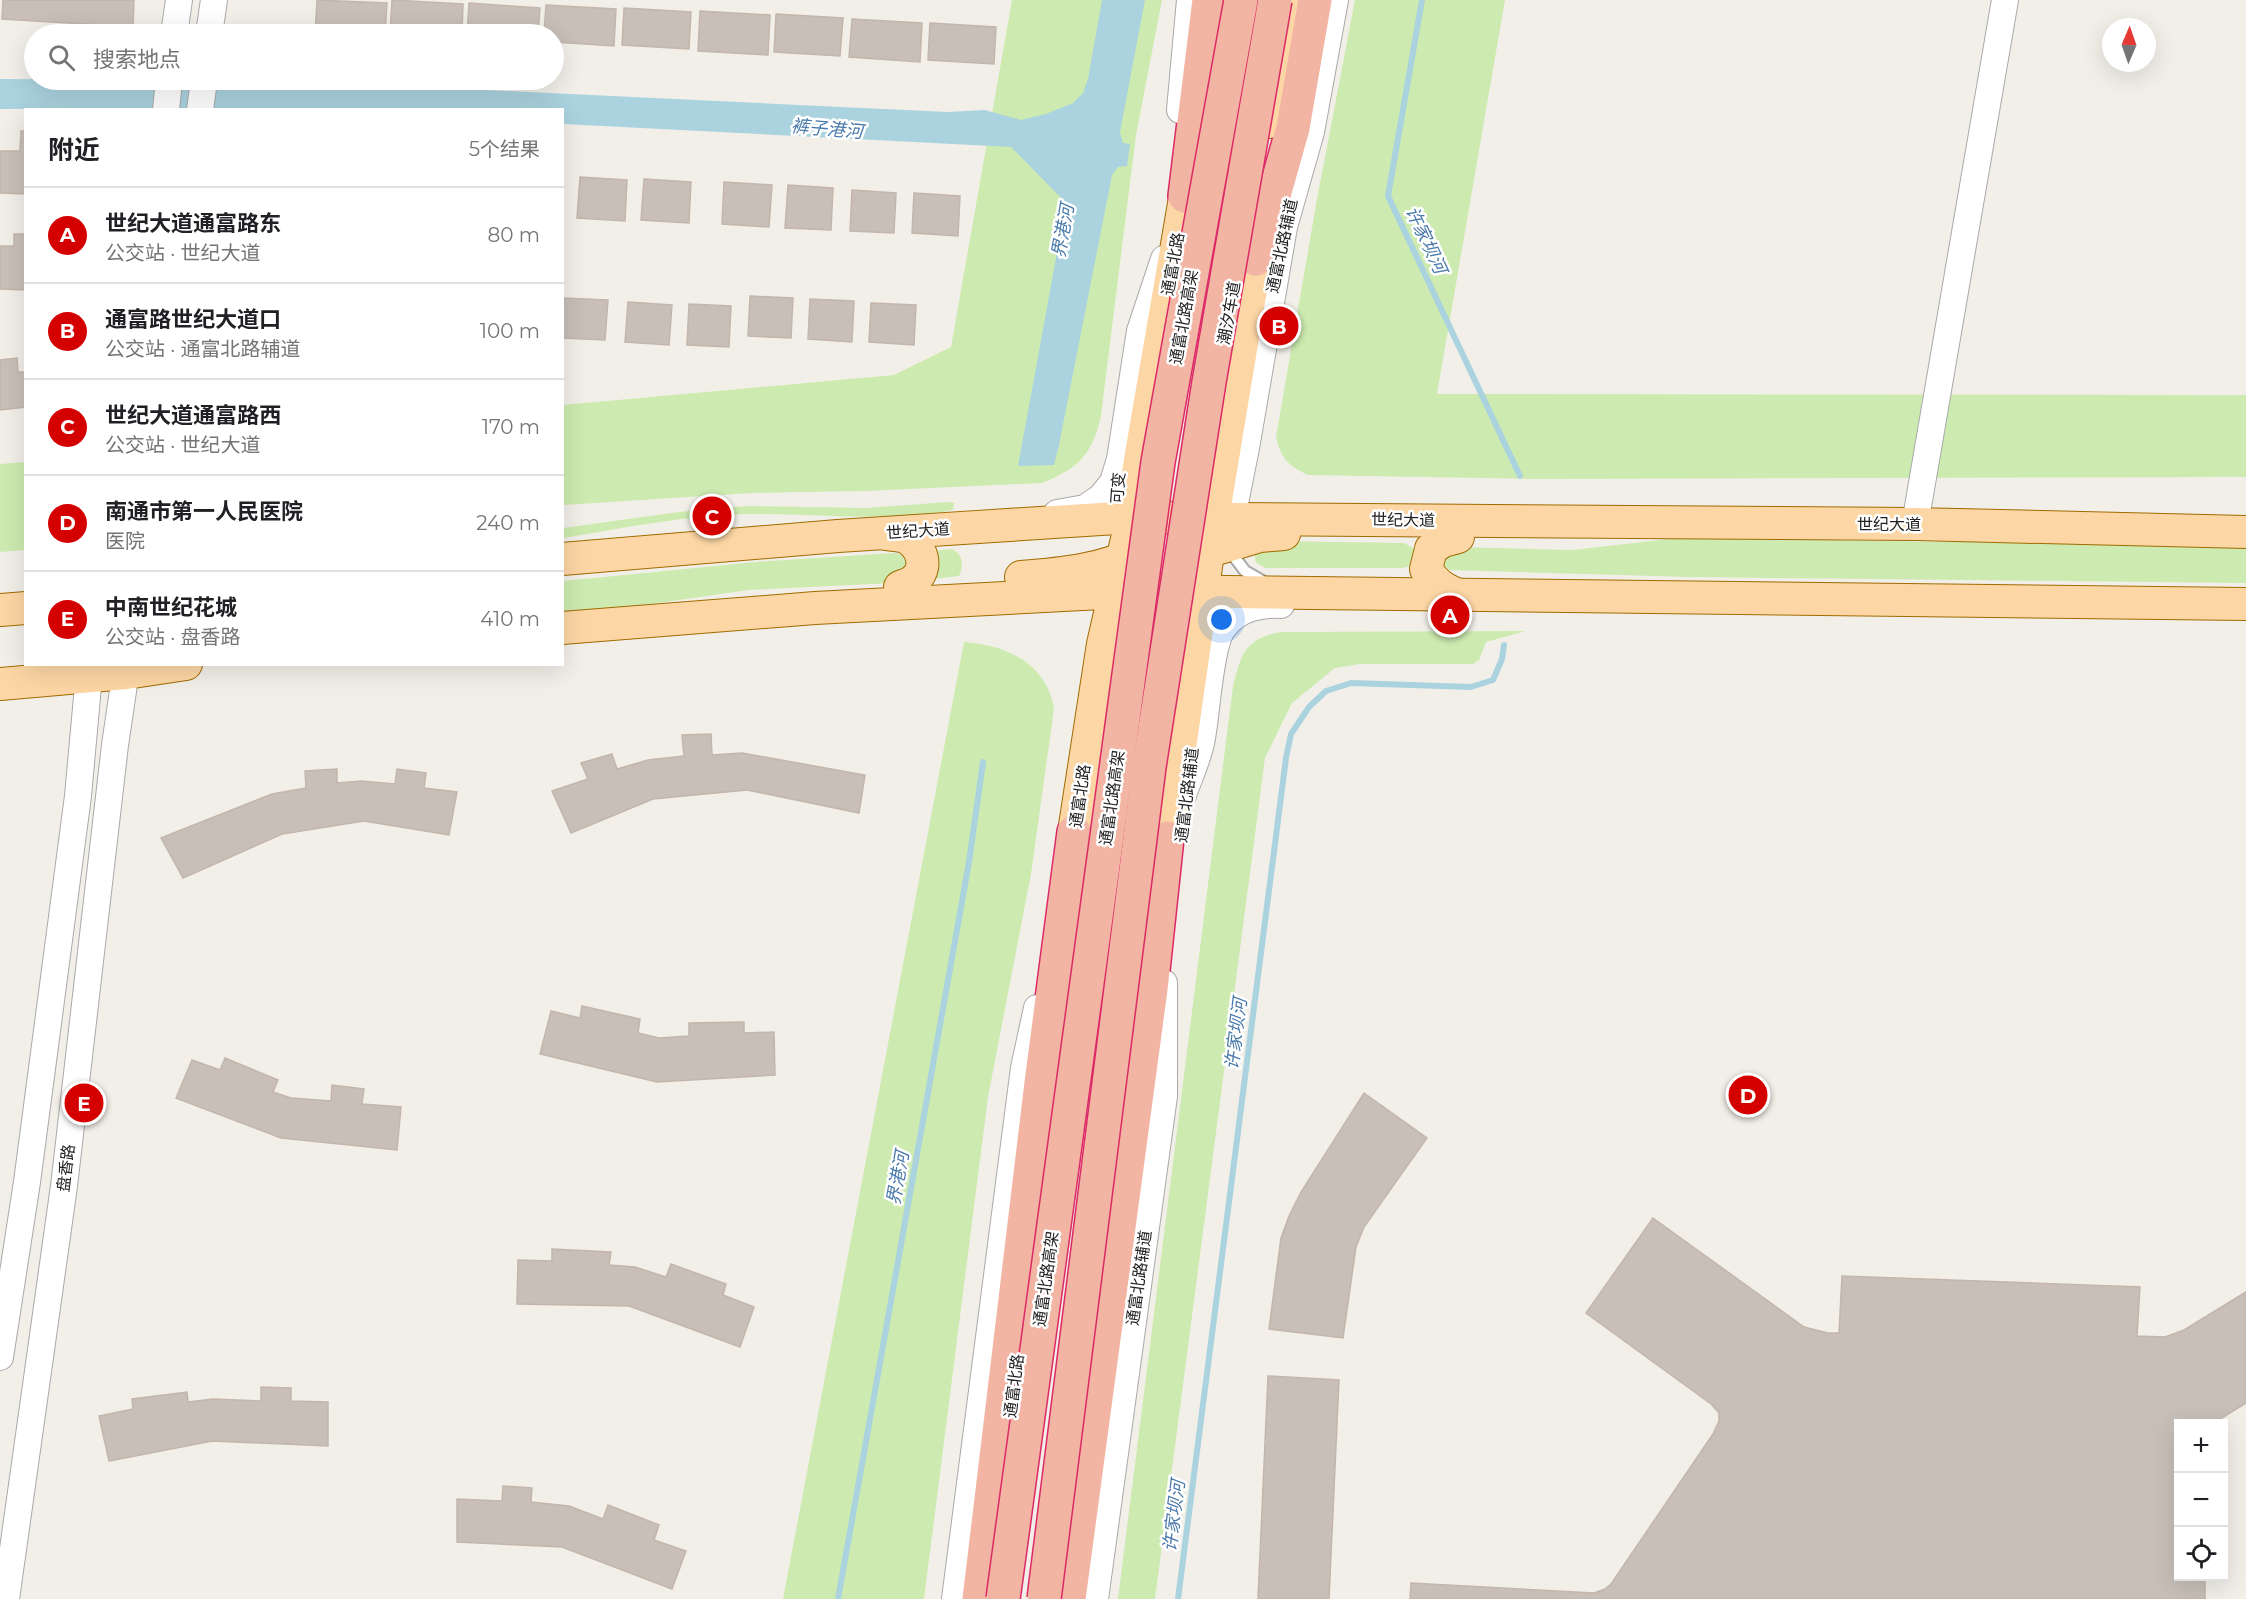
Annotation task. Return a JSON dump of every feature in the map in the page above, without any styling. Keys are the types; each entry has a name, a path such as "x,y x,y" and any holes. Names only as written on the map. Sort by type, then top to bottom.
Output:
{"highway":[{"name":"通富北路高架","path":"1003,1599 1158,462 1241,0"},
{"name":"通富北路高架","path":"1044,1599 1149,767 1207,394 1275,0"},
{"path":"1256,259 1293,128 1315,0"},
{"path":"1185,196 1207,4"},
{"path":"979,1599 1041,1083 1074,832"},
{"path":"1067,1599 1158,983 1167,838"}],"main road":[{"path":"1118,579 1136,552 1156,540 1181,518 1218,464 1239,410 1249,371 1258,186 1293,0"},
{"name":"通富北路","path":"987,1599 1072,919 1074,832 1088,706 1098,645 1118,579 1120,508 1185,196"},
{"path":"1067,1599 1142,943 1167,838 1212,599 1220,534 1218,464 1249,371"},
{"name":"世纪大道","path":"564,560 882,533 1120,508 1181,518 1220,534 1774,524 1915,524 2246,532"},
{"path":"616,624 754,597 1052,574 1150,580 1220,534 1260,536 1291,533 1600,541 1774,524"},
{"path":"882,533 904,537 916,544 922,556 922,570 918,576 914,581 900,587"},
{"path":"1447,595 1426,569 1428,556 1431,549 1443,541 1458,537"},
{"path":"564,628 815,608 1118,579 1212,599 1288,592 2246,604"},
{"path":"0,610 24,608"},
{"path":"1088,706 1098,645"},
{"path":"0,684 89,670 162,666"}],"street":[{"path":"175,24 178,0"},
{"path":"210,24 214,0"},
{"name":"通富北路辅道","path":"1249,371 1284,227 1311,132 1335,0"},
{"path":"1915,524 2005,0"},
{"path":"1120,508 1207,4"},
{"path":"166,108 168,90"},
{"path":"200,108 203,90"},
{"path":"838,536 938,521 1068,512 1085,508 1101,497 1113,482 1120,459 1140,331 1185,196"},
{"path":"1167,838 1201,744 1215,649 1222,628 1235,616 1250,607 1269,604 1362,606 1447,595"},
{"name":"通富北路辅道","path":"1095,1599 1164,1096 1158,983 1189,777 1212,599"},
{"name":"盘香路","path":"6,1599 64,1186 115,745 127,669"},
{"path":"0,1357 27,1182 78,796 89,670"},
{"path":"956,1599 1024,1068 1045,969 1088,706"}],"lane":[{"name":"潮汐车道","path":"1218,464 1219,371 1284,0"},
{"name":"可变","path":"1120,459 1120,508"},
{"path":"1220,534 1245,571 1288,592"},
{"path":"1212,599 1215,649"}],"green space":[{"path":"1012,0 1162,0 1136,135 1101,416 1093,441 1075,465 1066,472 1042,483 866,491 751,493 564,505 564,405 894,375 951,347"},
{"path":"1355,0 1505,0 1437,394 2246,395 2246,477 1535,479 1308,475 1290,464 1283,456 1276,437 1317,199"},
{"path":"24,462 24,550 0,552 0,464"},
{"path":"954,503 953,510 927,514 876,517 725,515 655,523 564,538 564,528 679,512 747,506 867,508"},
{"path":"1677,538 2246,546 2246,583 1689,577 1450,570 1442,565 1443,555 1452,547 1573,550"},
{"path":"1267,541 1404,543 1413,548 1414,553 1411,566 1402,568 1266,568 1256,563 1254,552"},
{"path":"951,549 958,554 961,560 962,568 959,576 933,579 933,551"},
{"path":"894,553 903,557 907,572 894,583 749,590 616,609 564,613 564,581 756,562"},
{"path":"1526,631 1486,642 1479,660 1473,664 1360,664 1335,668 1292,703 1265,758 1155,1599 1118,1599 1233,686 1242,656 1246,649 1259,638 1281,632"},
{"path":"964,642 995,647 1022,659 1034,668 1043,680 1050,693 1054,709 1031,874 988,1097 924,1599 783,1599"}],"water":[{"name":"裤子港河","path":"1102,0 1145,0 1120,132 1123,143 1130,144 1127,166 1118,167 1112,175 1054,465 1018,466 1066,203 1011,147 564,124 564,108 0,109 0,79 24,79 24,90 486,90 947,112 985,110 1021,120 1046,114 1073,103 1083,93 1088,79"}],"building":[{"path":"3,0 134,0 133,24 84,24 2,19"},
{"path":"317,0 387,3 386,24 316,24"},
{"path":"392,0 463,4 462,24 391,24"},
{"path":"469,3 540,8 539,24 468,24"},
{"path":"546,5 616,9 614,46 564,43 564,24 545,24"},
{"path":"624,8 691,12 689,49 622,45"},
{"path":"700,11 770,15 768,55 698,51"},
{"path":"776,14 843,18 840,56 774,52"},
{"path":"852,19 922,23 920,62 849,57"},
{"path":"930,23 996,27 994,64 928,60"},
{"path":"21,131 24,131 24,194 0,193 0,151 20,151"},
{"path":"580,177 627,180 625,221 577,218"},
{"path":"644,179 691,182 689,223 641,220"},
{"path":"724,182 772,185 769,227 722,224"},
{"path":"788,185 833,188 831,230 785,228"},
{"path":"852,190 896,193 894,233 850,231"},
{"path":"914,193 960,196 958,236 912,233"},
{"path":"14,234 24,234 24,290 0,289 0,246 14,246"},
{"path":"750,296 793,298 791,338 748,336"},
{"path":"564,298 608,300 605,340 564,338"},
{"path":"810,299 854,301 852,342 808,339"},
{"path":"628,302 672,305 669,345 625,342"},
{"path":"871,303 916,305 914,345 869,342"},
{"path":"689,304 731,306 729,347 687,345"},
{"path":"17,358 18,372 24,372 24,407 0,410 0,360"},
{"path":"711,734 712,755 742,753 865,775 859,813 747,790 653,799 571,833 552,791 588,779 581,763 612,754 617,769 648,760 684,756 682,735"},
{"path":"337,769 337,783 361,781 395,784 397,769 426,773 424,788 457,792 449,835 364,821 282,834 183,878 161,838 272,794 306,788 305,771"},
{"path":"582,1006 640,1019 638,1033 659,1038 689,1036 689,1023 744,1022 744,1033 774,1032 775,1075 657,1082 540,1054 551,1011 580,1018"},
{"path":"225,1058 278,1080 273,1092 291,1098 331,1101 332,1085 364,1089 362,1104 401,1107 397,1150 281,1138 176,1098 192,1060 220,1070"},
{"path":"1364,1093 1427,1138 1364,1227 1356,1247 1343,1338 1269,1329 1281,1238 1289,1216 1301,1192"},
{"path":"1653,1218 1804,1327 1828,1333 1839,1333 1842,1276 2140,1287 2137,1336 2165,1337 2184,1330 2246,1292 2246,1403 2220,1419 2174,1419 2174,1581 2205,1581 2205,1599 1410,1599 1411,1583 1594,1593 1605,1589 1611,1584 1713,1434 1719,1421 1719,1413 1711,1404 1586,1313"},
{"path":"552,1249 611,1252 609,1265 635,1267 666,1277 671,1264 726,1284 723,1295 754,1307 740,1347 629,1306 517,1304 518,1260 552,1261"},
{"path":"1268,1376 1339,1380 1329,1599 1258,1599"},
{"path":"261,1387 291,1388 291,1401 328,1402 328,1446 212,1441 109,1461 99,1416 133,1409 132,1399 187,1392 188,1402 213,1399 261,1401"},
{"path":"503,1486 532,1488 531,1502 569,1506 603,1519 608,1505 659,1525 654,1540 686,1551 672,1589 562,1547 457,1542 457,1499 502,1501"}],"waterway":[{"name":"许家坝河","path":"1422,0 1388,196 1520,476"},
{"name":"许家坝河","path":"1178,1599 1286,758 1291,734 1309,707 1326,691 1351,683 1471,687 1493,680 1502,659 1504,645"},
{"name":"界港河","path":"838,1599 969,862 983,762"}],"place":[{"name":"通富路世纪大道口","path":"1279,326"},
{"name":"世纪大道通富路西","path":"712,516"},
{"name":"世纪大道通富路东","path":"1450,615"},
{"name":"南通市第一人民医院","path":"1748,1095"},
{"name":"中南世纪花城","path":"84,1103"}]}
